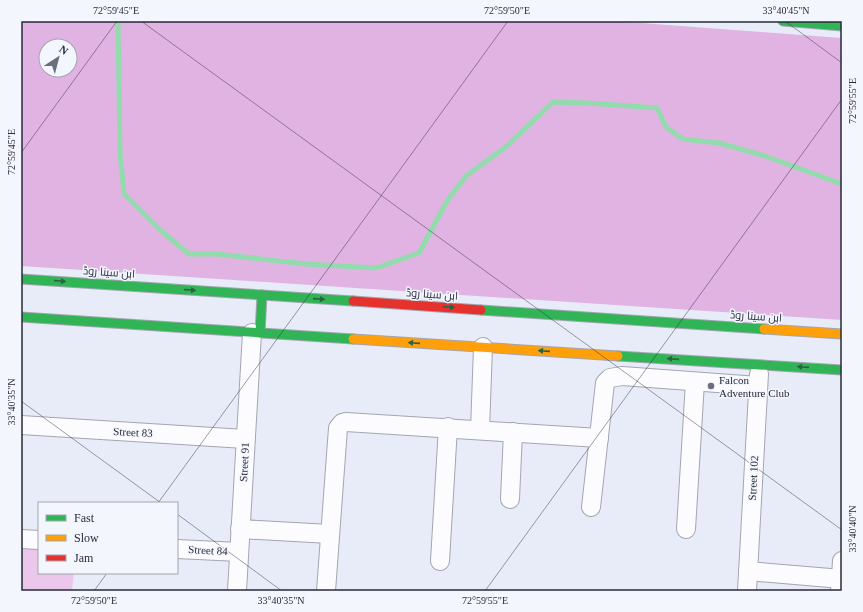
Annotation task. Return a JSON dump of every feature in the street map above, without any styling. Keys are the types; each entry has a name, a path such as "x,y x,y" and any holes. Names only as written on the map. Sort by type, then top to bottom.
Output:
{"main road":[{"path":"783,21 842,26"},
{"name":"ابن سینا روڈ","path":"21,279 842,334"},
{"path":"256,333 262,295"},
{"path":"21,316 256,333 842,370"}],"street":[{"name":"Street 91","path":"237,591 246,439 256,333"},
{"path":"480,430 483,347"},
{"name":"Street 102","path":"747,591 759,365"},
{"path":"591,507 605,383 610,378 622,376 758,386"},
{"path":"686,529 695,382"},
{"path":"326,591 338,428 342,423 448,427 599,438"},
{"name":"Street 83","path":"21,425 246,439"},
{"path":"440,562 448,427"},
{"path":"510,499 513,432"},
{"path":"240,529 330,534"},
{"path":"21,539 38,540"},
{"name":"Street 84","path":"178,549 239,552"},
{"path":"748,571 841,578"}],"shaded area":[{"path":"21,21 615,21 842,38 842,320 21,266"},
{"path":"21,542 38,543 38,574 74,574 72,591 21,591"}],"waterway":[{"path":"118,21 120,153 124,194 159,229 189,254 217,254 306,264 376,268 419,253 447,201 466,176 507,146 553,102 657,108 666,127 683,139 719,143 765,156 842,184"}],"traffic: fast":[{"path":"783,21 842,26"},
{"path":"21,279 353,301"},
{"path":"260,333 262,295"},
{"path":"481,310 764,329"},
{"path":"21,317 353,339"},
{"path":"618,356 842,370"}],"traffic: slow":[{"path":"764,329 842,334"},
{"path":"353,339 618,356"}],"traffic: jam":[{"path":"353,301 481,310"}],"place":[{"name":"Falcon Adventure Club","path":"711,386"}]}
